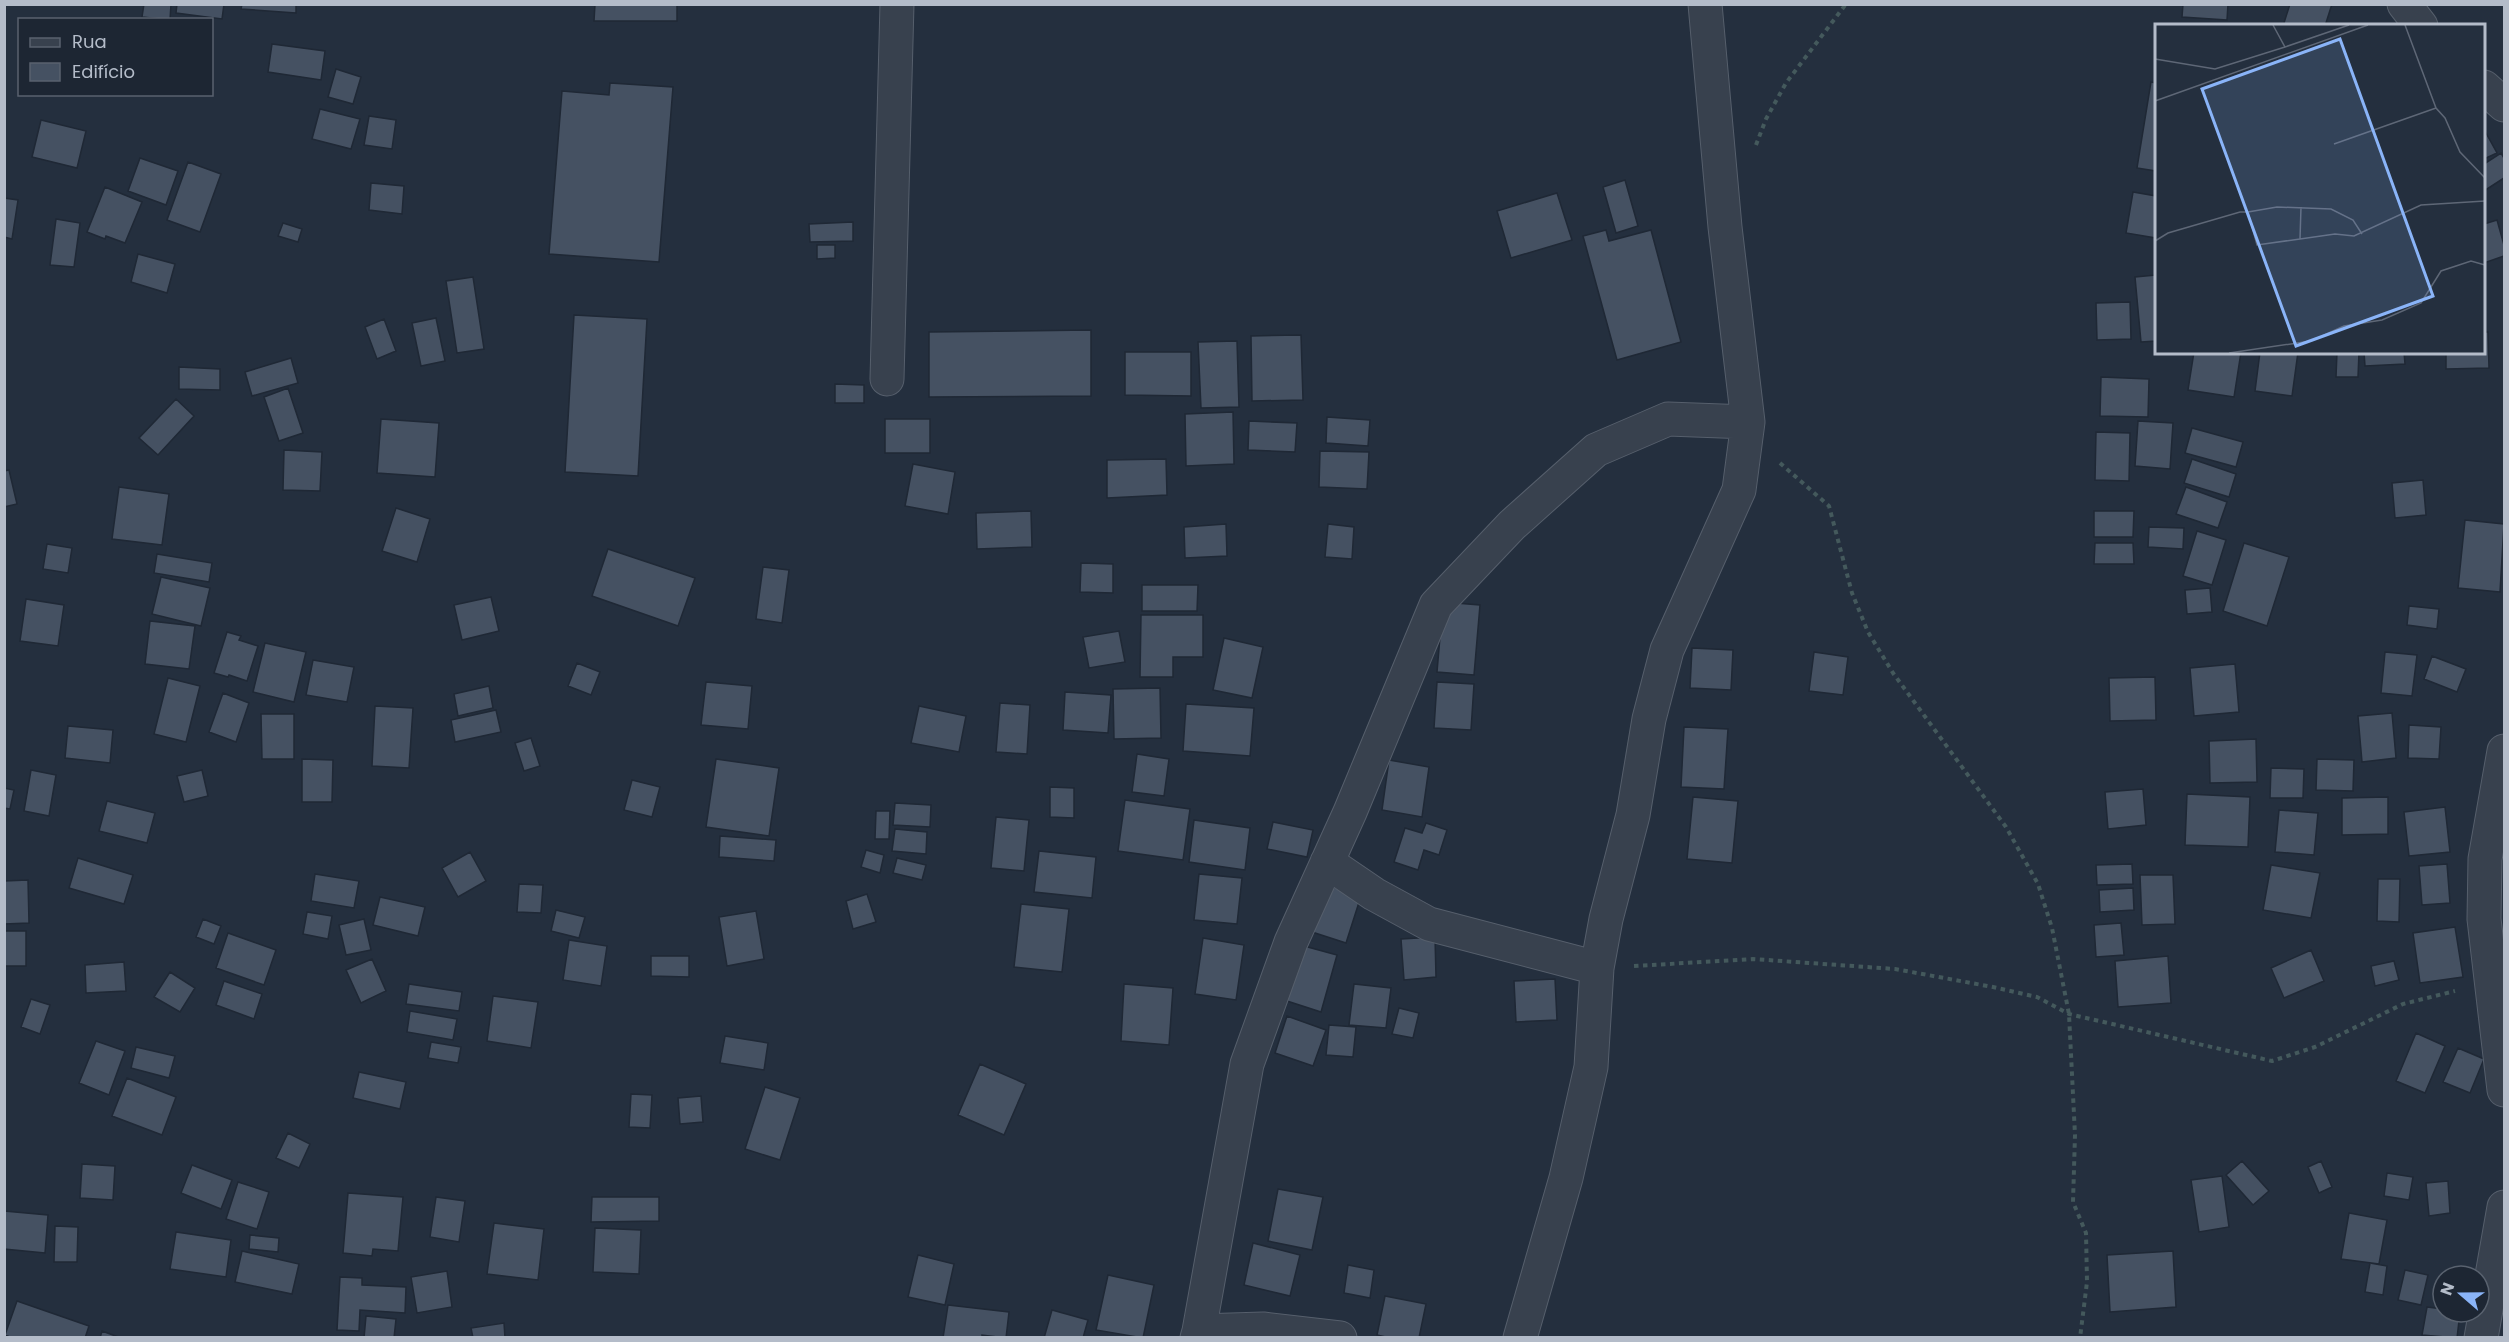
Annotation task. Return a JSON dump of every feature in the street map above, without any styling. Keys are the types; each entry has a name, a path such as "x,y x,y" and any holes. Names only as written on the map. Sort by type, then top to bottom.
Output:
{"street":[{"path":"887,379 897,4"},
{"path":"1520,1338 1566,1178 1591,1067 1598,968 1606,919 1633,815 1649,719 1667,650 1739,490 1748,422 1725,227 1705,4"},
{"path":"2404,4 2419,24"},
{"path":"2485,88 2505,105"},
{"path":"1340,1338 1263,1329 1198,1334 1247,1064 1291,942 1350,812 1436,605 1512,525 1596,450 1668,419 1748,422"},
{"path":"2505,751 2485,859 2484,919 2505,1090"},
{"path":"1327,862 1374,894 1429,924 1598,968"},
{"path":"2481,1338 2505,1207"}],"path":[{"path":"1754,151 1766,119 1786,83 1846,4"},
{"path":"1748,422 1786,470 1829,506 1852,593 1868,632 1893,673 2006,827 2038,884 2052,928 2069,1014 2075,1135 2073,1202 2086,1233 2087,1282 2080,1338"},
{"path":"1598,968 1753,959 1895,969 2037,997 2069,1014 2272,1061 2315,1047 2403,1004 2492,982"}],"building":[{"path":"144,4 171,4 170,18 142,17"},
{"path":"177,4 224,4 222,19 176,13"},
{"path":"242,4 296,4 296,13 241,9"},
{"path":"595,4 677,4 677,21 594,21"},
{"path":"2183,4 2228,4 2227,20 2182,17"},
{"path":"2290,4 2332,4 2326,24 2284,24"},
{"path":"272,44 325,51 321,80 268,72"},
{"path":"336,69 361,77 353,104 328,97"},
{"path":"2151,82 2155,83 2155,171 2137,168"},
{"path":"610,83 673,87 659,262 549,254 562,91 609,95"},
{"path":"320,109 360,119 351,149 312,139"},
{"path":"369,116 396,120 392,149 364,145"},
{"path":"41,120 86,131 77,168 32,157"},
{"path":"2485,134 2497,153 2485,159"},
{"path":"2501,153 2504,158 2504,178 2485,190 2485,163"},
{"path":"140,158 178,171 166,205 128,191"},
{"path":"188,162 221,174 200,232 167,220"},
{"path":"1625,180 1638,226 1616,233 1603,187"},
{"path":"371,183 404,186 402,214 369,210"},
{"path":"105,187 142,202 125,243 87,232"},
{"path":"2133,192 2155,196 2155,238 2126,233"},
{"path":"1557,193 1572,240 1511,258 1497,211"},
{"path":"4,198 18,200 12,239 4,237"},
{"path":"56,219 80,223 74,267 50,265"},
{"path":"2497,220 2504,245 2504,256 2485,263 2485,224"},
{"path":"853,222 853,241 810,242 809,224"},
{"path":"283,223 302,229 298,242 278,236"},
{"path":"1606,230 1609,241 1651,230 1681,342 1617,360 1583,236"},
{"path":"817,245 835,245 835,258 817,259"},
{"path":"138,254 175,264 167,293 131,282"},
{"path":"2155,275 2155,341 2141,342 2135,277"},
{"path":"473,277 484,349 457,353 446,281"},
{"path":"2130,302 2131,339 2097,340 2096,303"},
{"path":"574,315 647,319 638,476 565,472"},
{"path":"436,318 445,361 421,366 412,323"},
{"path":"384,319 396,351 377,359 365,327"},
{"path":"1091,330 1091,396 929,397 929,332"},
{"path":"2485,332 2488,332 2489,368 2446,369 2446,354 2485,354"},
{"path":"1301,335 1303,400 1252,401 1251,336"},
{"path":"1237,341 1239,407 1201,408 1198,342"},
{"path":"1125,352 1191,352 1191,396 1125,395"},
{"path":"2194,354 2241,354 2234,397 2188,390"},
{"path":"2260,354 2298,354 2292,396 2255,391"},
{"path":"2337,354 2359,354 2358,377 2336,377"},
{"path":"2364,354 2404,354 2405,364 2365,366"},
{"path":"291,358 298,383 252,396 245,372"},
{"path":"179,367 220,369 220,390 179,389"},
{"path":"2101,377 2149,379 2148,417 2100,416"},
{"path":"835,384 864,385 864,403 835,403"},
{"path":"288,388 303,433 279,441 264,397"},
{"path":"176,399 194,416 158,455 139,438"},
{"path":"1233,412 1234,464 1186,466 1185,414"},
{"path":"1327,417 1370,420 1368,446 1326,443"},
{"path":"381,419 439,423 435,477 377,473"},
{"path":"885,419 930,419 930,453 885,453"},
{"path":"1249,421 1297,423 1295,452 1248,450"},
{"path":"2138,421 2173,423 2170,469 2135,466"},
{"path":"2192,428 2243,442 2236,467 2185,453"},
{"path":"2096,432 2130,433 2129,481 2095,480"},
{"path":"284,450 322,452 320,491 283,490"},
{"path":"1320,451 1369,452 1367,489 1319,487"},
{"path":"1166,459 1167,495 1107,498 1107,460"},
{"path":"2192,459 2236,474 2229,497 2184,483"},
{"path":"913,464 955,472 948,514 905,506"},
{"path":"9,470 17,504 4,507 4,471"},
{"path":"2423,480 2426,515 2395,518 2392,483"},
{"path":"119,487 169,494 162,545 112,539"},
{"path":"2186,487 2227,502 2218,528 2176,514"},
{"path":"396,508 430,519 417,562 382,551"},
{"path":"1031,511 1032,547 977,549 976,513"},
{"path":"2094,511 2134,511 2133,537 2094,537"},
{"path":"2465,520 2504,524 2500,592 2458,588"},
{"path":"1226,524 1227,556 1185,558 1184,527"},
{"path":"1328,524 1354,527 1352,559 1325,557"},
{"path":"2149,527 2184,528 2183,549 2148,547"},
{"path":"2197,531 2226,540 2212,585 2183,576"},
{"path":"2095,543 2133,543 2134,564 2094,564"},
{"path":"2244,543 2289,557 2267,626 2223,611"},
{"path":"47,544 72,548 68,573 43,569"},
{"path":"608,549 695,578 678,626 592,596"},
{"path":"157,554 212,563 209,582 154,573"},
{"path":"1081,563 1113,564 1113,593 1080,592"},
{"path":"763,567 789,570 782,623 756,619"},
{"path":"161,577 210,588 201,626 152,614"},
{"path":"1142,585 1198,585 1197,611 1142,611"},
{"path":"2210,588 2212,612 2187,614 2185,590"},
{"path":"491,597 499,631 462,640 454,605"},
{"path":"26,599 64,605 58,646 20,641"},
{"path":"1443,602 1480,605 1474,675 1437,672"},
{"path":"2409,606 2439,609 2437,629 2407,625"},
{"path":"1141,615 1203,615 1203,657 1173,657 1173,677 1140,677"},
{"path":"150,621 195,626 189,669 145,664"},
{"path":"1119,631 1125,662 1089,668 1083,637"},
{"path":"227,632 241,636 239,640 258,646 247,681 214,673"},
{"path":"1224,638 1263,647 1252,698 1213,690"},
{"path":"265,643 306,652 294,702 253,692"},
{"path":"1692,648 1733,650 1731,690 1690,688"},
{"path":"1814,652 1848,657 1843,695 1809,691"},
{"path":"2385,652 2417,655 2412,696 2381,693"},
{"path":"2432,656 2466,669 2457,692 2424,679"},
{"path":"313,660 354,667 347,702 306,695"},
{"path":"577,663 600,672 591,695 568,686"},
{"path":"2235,664 2239,712 2194,716 2190,668"},
{"path":"2155,677 2156,720 2110,721 2109,678"},
{"path":"168,678 200,686 186,742 154,734"},
{"path":"706,682 752,686 748,729 701,725"},
{"path":"1437,682 1474,684 1471,730 1434,728"},
{"path":"489,686 493,708 458,716 454,694"},
{"path":"1160,688 1161,738 1114,739 1113,689"},
{"path":"1065,692 1111,695 1108,733 1063,730"},
{"path":"223,693 249,703 236,742 209,732"},
{"path":"1000,703 1030,705 1027,754 996,752"},
{"path":"1186,704 1254,708 1250,756 1183,751"},
{"path":"375,706 413,708 409,768 372,766"},
{"path":"919,706 966,716 959,752 911,743"},
{"path":"496,710 501,732 455,742 451,720"},
{"path":"2392,713 2396,758 2362,762 2358,716"},
{"path":"261,714 294,714 294,759 262,759"},
{"path":"2409,725 2441,727 2439,759 2408,758"},
{"path":"68,726 113,730 110,763 65,758"},
{"path":"1684,727 1728,729 1724,789 1681,787"},
{"path":"531,738 540,766 524,771 515,743"},
{"path":"2256,739 2257,782 2210,783 2209,741"},
{"path":"1137,754 1169,759 1164,796 1132,792"},
{"path":"302,759 333,760 332,802 302,802"},
{"path":"716,759 779,768 769,836 706,827"},
{"path":"2317,759 2354,760 2353,791 2316,790"},
{"path":"1389,760 1429,767 1422,817 1382,810"},
{"path":"2271,768 2304,769 2303,798 2270,798"},
{"path":"31,770 56,775 49,816 24,811"},
{"path":"202,770 208,796 184,802 177,776"},
{"path":"632,780 660,787 652,817 624,810"},
{"path":"1050,787 1074,788 1074,818 1050,817"},
{"path":"4,788 14,790 10,809 4,808"},
{"path":"2143,789 2146,825 2108,829 2105,792"},
{"path":"2187,794 2250,797 2248,847 2185,845"},
{"path":"1693,797 1738,801 1732,863 1687,859"},
{"path":"2388,797 2388,834 2342,835 2342,798"},
{"path":"1125,800 1190,809 1183,860 1118,851"},
{"path":"107,801 155,813 147,843 99,831"},
{"path":"895,803 931,805 930,827 893,825"},
{"path":"2445,807 2450,852 2409,856 2404,812"},
{"path":"2279,810 2318,813 2314,855 2275,852"},
{"path":"876,811 890,811 889,839 875,839"},
{"path":"996,817 1029,820 1024,871 991,868"},
{"path":"1194,820 1250,828 1245,870 1189,862"},
{"path":"1273,822 1313,830 1307,857 1267,849"},
{"path":"1426,823 1447,830 1439,855 1424,850 1418,870 1394,862 1405,828 1422,833"},
{"path":"895,829 927,832 926,854 892,851"},
{"path":"720,836 776,840 774,861 719,857"},
{"path":"866,850 884,855 880,873 861,867"},
{"path":"1039,851 1096,857 1092,898 1034,892"},
{"path":"470,852 486,881 458,897 442,868"},
{"path":"78,858 133,875 124,904 69,888"},
{"path":"897,858 926,865 922,880 893,873"},
{"path":"2132,864 2133,884 2097,885 2096,865"},
{"path":"2447,864 2450,903 2422,905 2419,866"},
{"path":"2271,865 2320,873 2311,918 2263,910"},
{"path":"315,874 359,881 354,908 311,901"},
{"path":"1199,874 1242,878 1237,924 1194,920"},
{"path":"2140,875 2173,875 2175,924 2142,925"},
{"path":"2378,879 2400,879 2399,922 2377,921"},
{"path":"28,880 29,923 4,924 4,881"},
{"path":"519,884 543,885 541,913 517,912"},
{"path":"1326,885 1361,896 1346,943 1312,932"},
{"path":"2133,888 2134,910 2100,912 2099,890"},
{"path":"867,894 876,922 853,929 846,901"},
{"path":"380,897 425,907 418,936 373,925"},
{"path":"1021,904 1069,909 1062,972 1014,967"},
{"path":"556,910 585,917 579,938 551,931"},
{"path":"756,911 764,959 727,966 719,917"},
{"path":"307,912 332,916 328,939 303,934"},
{"path":"203,919 221,926 214,944 196,937"},
{"path":"364,919 371,950 346,955 339,925"},
{"path":"2121,923 2124,955 2096,957 2094,925"},
{"path":"2455,927 2463,977 2420,983 2413,933"},
{"path":"4,931 26,931 26,966 4,966"},
{"path":"228,933 276,950 264,985 216,968"},
{"path":"1435,937 1436,977 1404,980 1401,939"},
{"path":"1203,938 1244,945 1236,1000 1195,994"},
{"path":"569,940 607,946 601,986 563,980"},
{"path":"1304,946 1337,955 1321,1012 1287,1001"},
{"path":"2311,950 2324,981 2284,998 2271,968"},
{"path":"651,956 689,956 689,977 651,976"},
{"path":"2168,956 2171,1003 2118,1007 2115,961"},
{"path":"372,959 386,991 361,1003 346,970"},
{"path":"2394,961 2399,980 2375,986 2371,966"},
{"path":"124,962 126,991 86,993 85,965"},
{"path":"170,972 195,988 180,1012 154,997"},
{"path":"1555,979 1557,1020 1516,1022 1514,981"},
{"path":"224,981 262,994 254,1019 216,1005"},
{"path":"409,984 462,992 459,1011 406,1004"},
{"path":"1124,984 1173,988 1169,1045 1121,1041"},
{"path":"1354,984 1391,988 1386,1028 1349,1025"},
{"path":"493,996 538,1002 531,1048 487,1041"},
{"path":"31,999 50,1005 40,1034 21,1027"},
{"path":"1399,1008 1419,1013 1413,1038 1392,1034"},
{"path":"410,1011 457,1019 453,1040 407,1032"},
{"path":"1287,1016 1326,1030 1313,1066 1275,1053"},
{"path":"1329,1025 1356,1027 1353,1057 1326,1055"},
{"path":"2416,1033 2445,1046 2425,1093 2396,1081"},
{"path":"725,1036 768,1043 764,1070 720,1063"},
{"path":"96,1041 125,1051 109,1095 79,1083"},
{"path":"431,1042 461,1047 458,1063 428,1058"},
{"path":"136,1047 175,1056 169,1078 131,1068"},
{"path":"2458,1048 2484,1059 2470,1093 2443,1082"},
{"path":"980,1064 1026,1084 1004,1135 958,1115"},
{"path":"359,1072 406,1082 400,1109 353,1098"},
{"path":"127,1078 176,1097 162,1135 112,1116"},
{"path":"765,1087 800,1098 780,1160 745,1149"},
{"path":"631,1094 652,1095 650,1128 629,1127"},
{"path":"701,1096 703,1122 680,1124 678,1098"},
{"path":"288,1133 310,1144 299,1168 276,1158"},
{"path":"2242,1161 2269,1191 2253,1205 2226,1175"},
{"path":"2321,1161 2332,1187 2319,1193 2308,1167"},
{"path":"82,1164 115,1166 113,1200 80,1198"},
{"path":"192,1165 232,1180 221,1209 181,1193"},
{"path":"2387,1173 2413,1177 2409,1200 2384,1196"},
{"path":"2222,1176 2229,1227 2199,1232 2191,1180"},
{"path":"2448,1181 2450,1213 2429,1216 2426,1183"},
{"path":"238,1182 269,1192 257,1229 226,1219"},
{"path":"1278,1189 1323,1197 1312,1250 1268,1241"},
{"path":"348,1193 403,1197 398,1251 373,1249 372,1256 343,1253"},
{"path":"436,1197 465,1201 459,1242 430,1237"},
{"path":"592,1197 659,1197 659,1221 591,1222"},
{"path":"4,1211 48,1215 45,1253 4,1249"},
{"path":"2349,1213 2387,1220 2379,1264 2341,1259"},
{"path":"494,1223 544,1229 538,1280 487,1274"},
{"path":"55,1226 78,1227 77,1262 54,1262"},
{"path":"595,1228 641,1230 639,1274 593,1272"},
{"path":"176,1232 231,1240 226,1277 170,1269"},
{"path":"250,1235 279,1238 278,1252 249,1249"},
{"path":"1253,1243 1300,1255 1290,1296 1244,1285"},
{"path":"242,1251 299,1264 292,1294 235,1282"},
{"path":"2173,1251 2176,1307 2110,1312 2107,1255"},
{"path":"918,1255 954,1264 945,1305 908,1297"},
{"path":"2370,1263 2387,1266 2383,1295 2365,1292"},
{"path":"1348,1265 1374,1270 1370,1298 1344,1293"},
{"path":"2405,1270 2428,1275 2421,1305 2398,1300"},
{"path":"447,1271 452,1307 417,1313 411,1277"},
{"path":"1108,1275 1154,1285 1143,1338 1096,1330"},
{"path":"340,1277 362,1278 362,1285 406,1287 405,1313 360,1310 359,1331 337,1330"},
{"path":"1385,1296 1426,1304 1419,1338 1390,1338 1377,1335"},
{"path":"17,1301 89,1326 85,1338 12,1338 5,1335"},
{"path":"948,1305 1009,1312 1006,1338 982,1335 982,1338 943,1338"},
{"path":"2427,1307 2431,1308 2431,1324 2459,1324 2457,1338 2422,1335"},
{"path":"1052,1310 1088,1320 1083,1338 1044,1338"},
{"path":"366,1316 396,1319 394,1338 364,1338"},
{"path":"504,1323 505,1338 473,1338 471,1328"},
{"path":"102,1331 121,1338 100,1338"}]}
